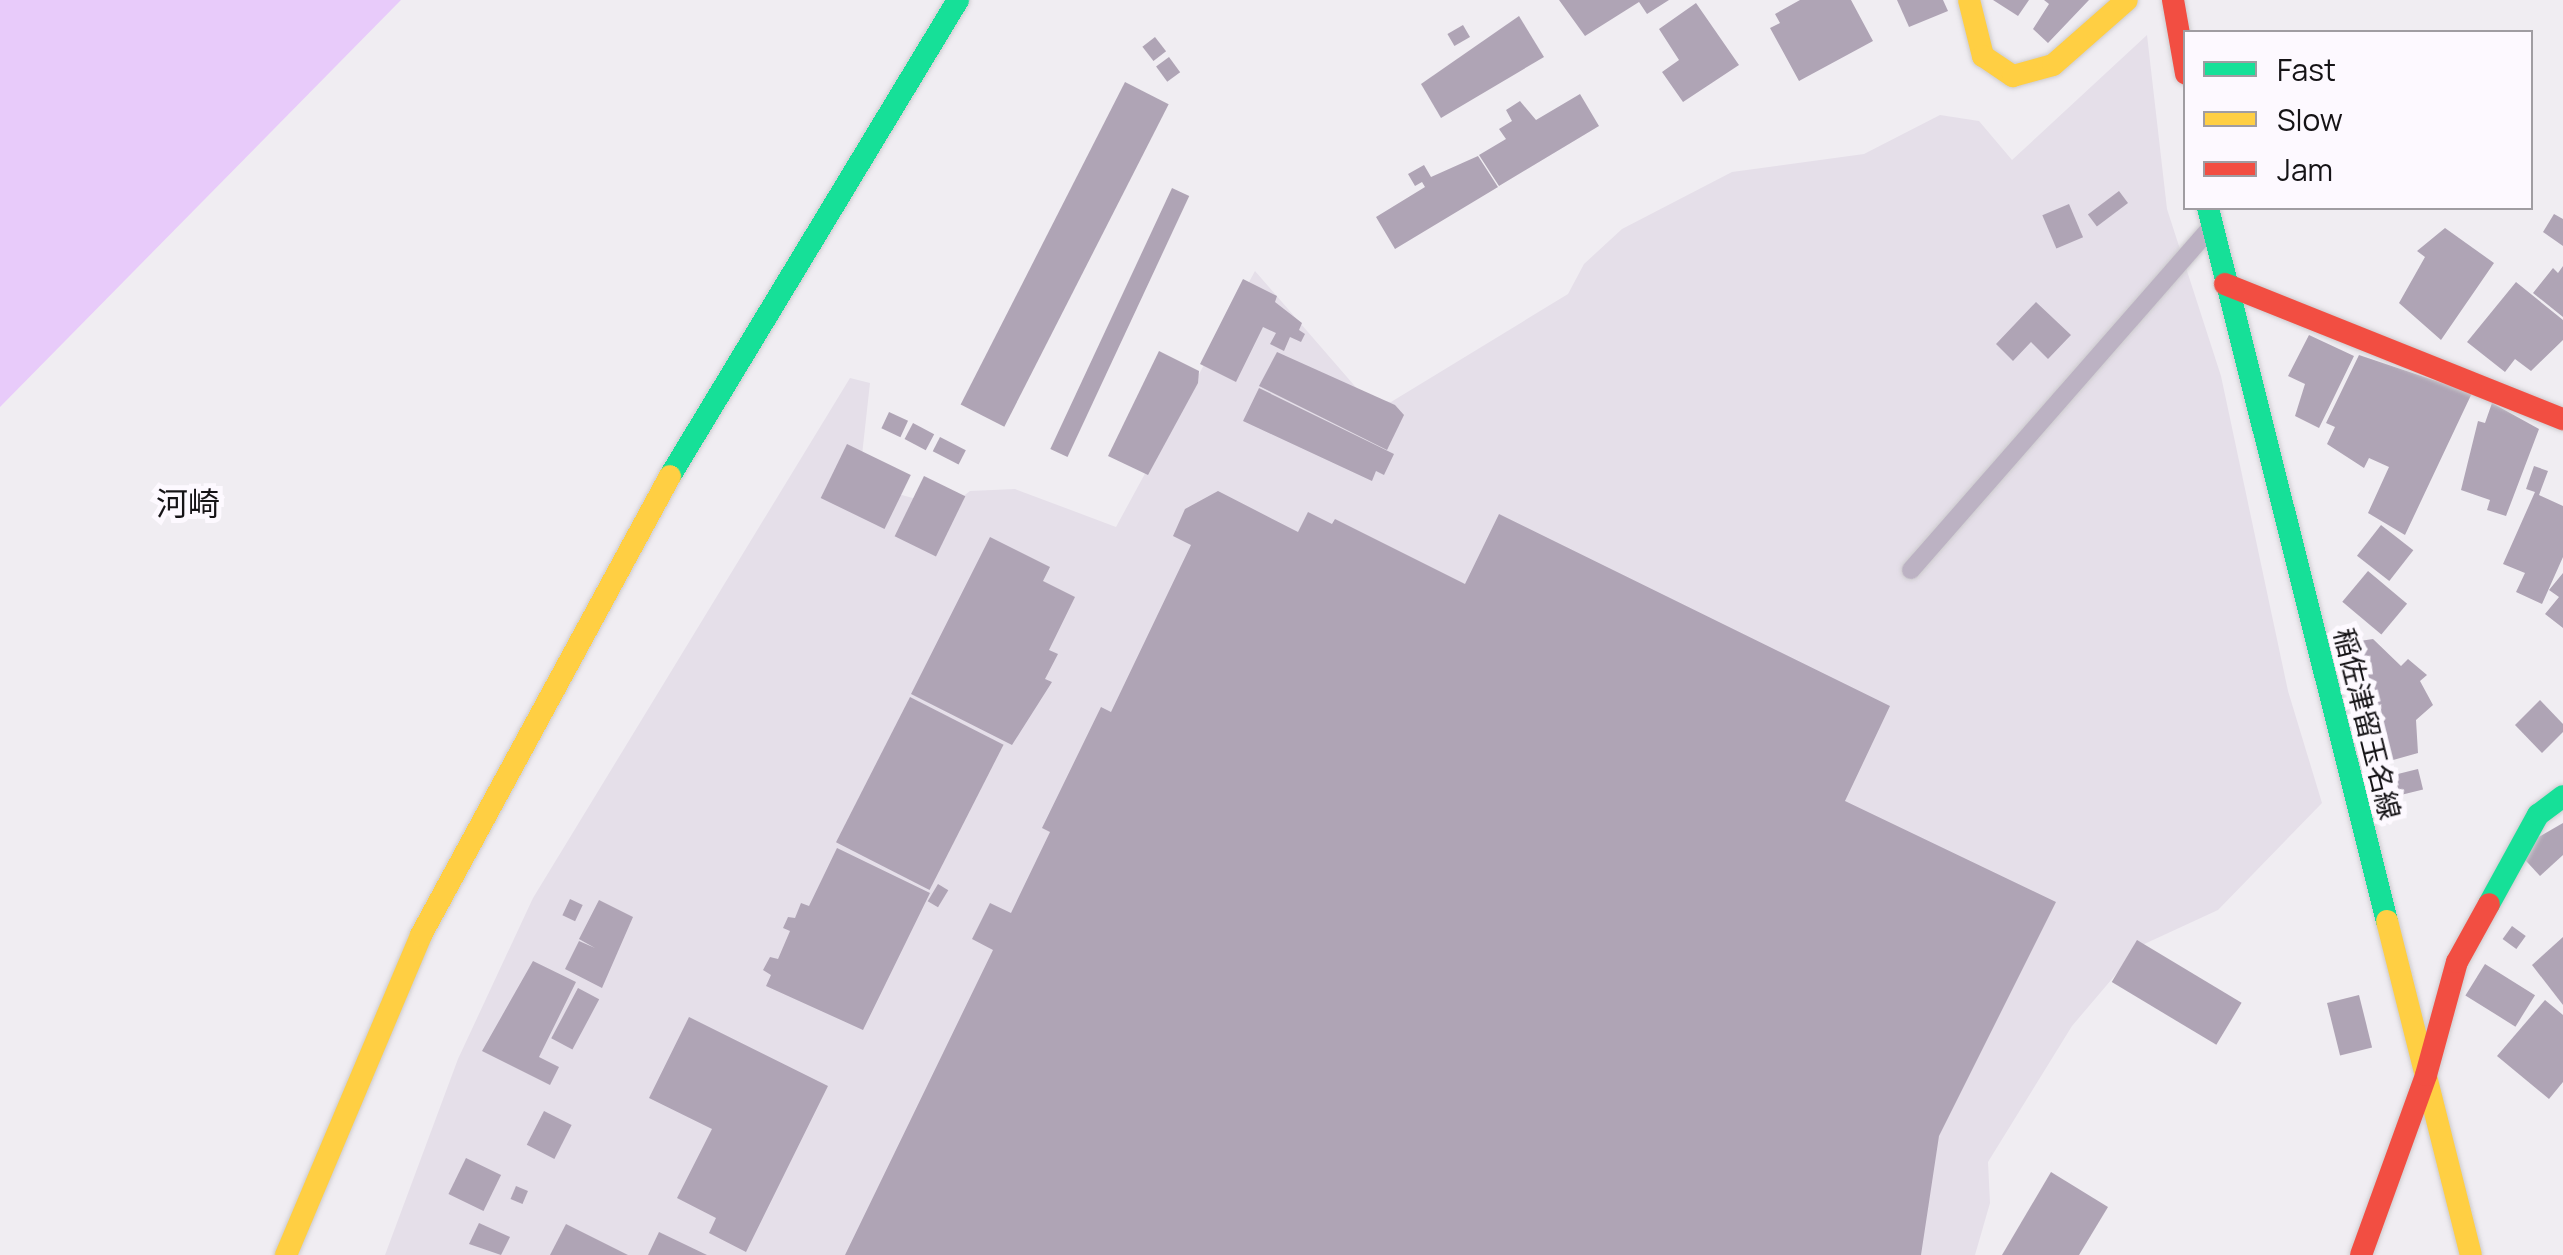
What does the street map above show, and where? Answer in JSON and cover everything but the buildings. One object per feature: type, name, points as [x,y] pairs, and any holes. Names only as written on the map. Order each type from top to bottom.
[{"type":"street","points":[[286,1255],[420,935],[549,694],[737,357],[958,0]]},
{"type":"street","points":[[1968,0],[1983,56],[2013,76],[2053,65],[2127,0]]},
{"type":"street","points":[[2173,0],[2183,57]]},
{"type":"street","name":"稲佐津留玉名線","points":[[2210,217],[2471,1255]]},
{"type":"street","points":[[2226,284],[2563,420]]},
{"type":"street","points":[[2361,1255],[2426,1076],[2458,962],[2528,831],[2563,796]]},
{"type":"lane","points":[[1911,570],[2210,217]]},
{"type":"shaded area","points":[[0,0],[401,0],[0,407]]},
{"type":"shaded area","points":[[2147,35],[2167,209],[2221,376],[2288,691],[2322,803],[2218,910],[2140,946],[2072,1026],[1988,1162],[1990,1203],[1975,1255],[385,1255],[458,1059],[533,898],[850,378],[870,383],[861,464],[870,486],[948,508],[970,491],[1015,489],[1116,527],[1255,271],[1366,399],[1391,402],[1568,294],[1584,264],[1622,229],[1732,172],[1864,154],[1940,115],[1979,121],[2012,160]]},
{"type":"traffic: fast","points":[[670,476],[958,0]]},
{"type":"traffic: fast","points":[[2209,210],[2387,921]]},
{"type":"traffic: fast","points":[[2489,904],[2538,815],[2563,796]]},
{"type":"traffic: slow","points":[[1969,0],[1983,56],[2013,76],[2053,65],[2127,0]]},
{"type":"traffic: slow","points":[[286,1255],[421,935],[670,476]]},
{"type":"traffic: slow","points":[[2387,921],[2471,1255]]},
{"type":"traffic: jam","points":[[2173,0],[2183,57]]},
{"type":"traffic: jam","points":[[2225,284],[2563,419]]},
{"type":"traffic: jam","points":[[2361,1255],[2426,1075],[2457,962],[2489,904]]},
{"type":"district","name":"河崎","points":[[188,503]]}]
